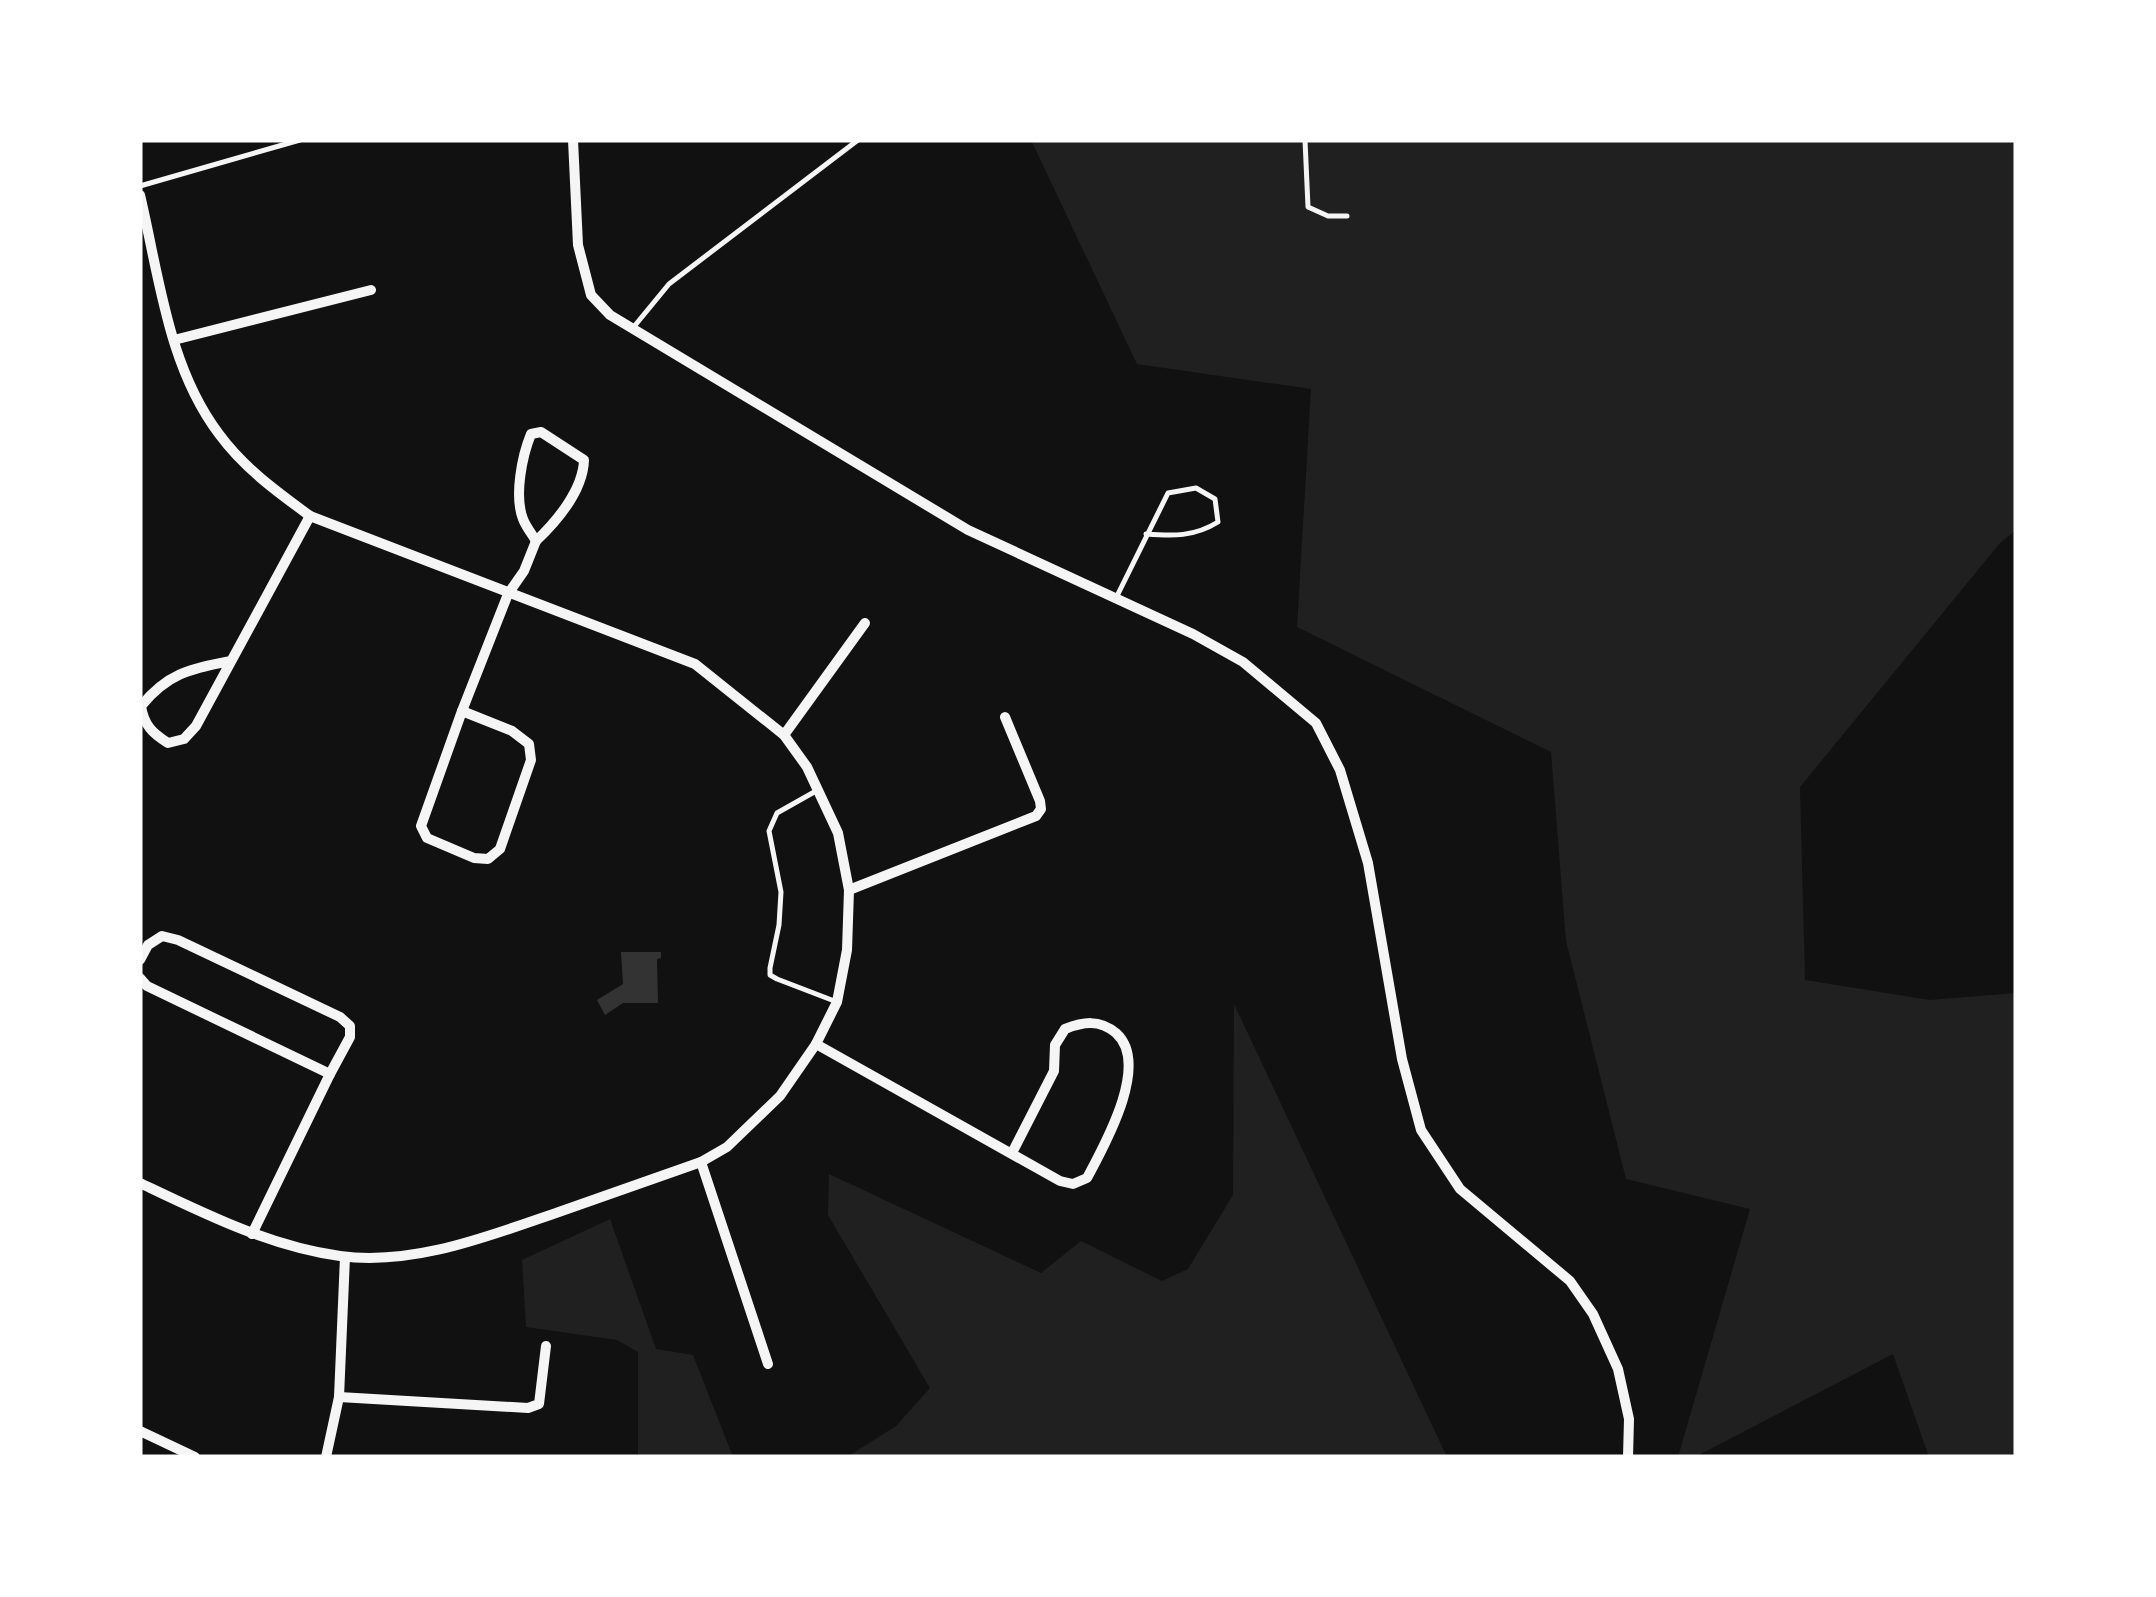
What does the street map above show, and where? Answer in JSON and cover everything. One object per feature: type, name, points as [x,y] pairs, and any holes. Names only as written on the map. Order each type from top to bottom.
[{"type":"street","points":[[574,140],[578,245],[591,295],[610,315],[968,530],[1243,662],[1316,724],[1340,770],[1368,863],[1402,1059],[1422,1130],[1460,1188],[1570,1281],[1593,1314],[1618,1369],[1629,1419],[1628,1457]]},
{"type":"street","points":[[140,195],[174,340],[194,394],[217,432],[262,481],[310,516],[695,664],[784,735],[818,789],[838,832],[849,890],[847,950],[837,1002],[816,1044],[780,1096],[727,1146],[701,1162],[499,1233],[431,1252],[345,1257],[252,1234],[140,1183]]},
{"type":"street","points":[[140,250],[152,246]]},
{"type":"street","points":[[174,340],[371,290]]},
{"type":"street","points":[[462,711],[512,731],[529,744],[531,760],[500,849],[488,859],[474,858],[427,838],[421,826],[462,711],[508,594],[536,541],[558,520],[584,471],[584,460],[541,432],[531,434],[526,447],[520,498],[522,518],[536,541]]},
{"type":"street","points":[[230,661],[187,669],[157,687],[141,706],[152,734],[168,742],[184,739],[196,726],[310,516]]},
{"type":"street","points":[[784,735],[864,624]]},
{"type":"street","points":[[849,890],[1036,816],[1041,809],[1005,717]]},
{"type":"street","points":[[140,960],[148,945],[162,936],[178,940],[340,1017],[350,1026],[350,1038],[252,1234]]},
{"type":"street","points":[[140,978],[147,986],[330,1074]]},
{"type":"street","points":[[816,1044],[1060,1181],[1073,1184],[1087,1178],[1120,1110],[1128,1060],[1124,1040],[1107,1026],[1085,1021],[1065,1029],[1055,1045],[1054,1071],[1012,1153]]},
{"type":"street","points":[[701,1162],[768,1364]]},
{"type":"street","points":[[326,1457],[339,1396],[345,1257]]},
{"type":"street","points":[[339,1396],[528,1408],[539,1404],[546,1346]]},
{"type":"street","points":[[140,1431],[195,1457]]},
{"type":"lane","points":[[140,186],[300,140]]},
{"type":"lane","points":[[631,331],[669,284],[858,140]]},
{"type":"lane","points":[[1306,140],[1308,206],[1328,216],[1346,216]]},
{"type":"lane","points":[[1116,598],[1146,534],[1168,493],[1196,488],[1214,499],[1218,522],[1202,532],[1178,536],[1146,534]]},
{"type":"lane","points":[[818,789],[778,813],[769,831],[781,892],[780,925],[770,974],[837,1002]]},
{"type":"shaded area","points":[[1031,140],[2016,140],[2016,530],[2000,543],[1800,787],[1805,980],[1930,1000],[2016,993],[2016,1457],[1929,1457],[1893,1354],[1695,1457],[1678,1457],[1750,1209],[1626,1179],[1566,941],[1551,752],[1297,627],[1311,389],[1137,364]]},
{"type":"shaded area","points":[[621,952],[661,952],[657,959],[658,1003],[623,1003],[605,1015],[597,1000],[623,984]]},
{"type":"shaded area","points":[[1234,1004],[1447,1457],[847,1457],[896,1426],[930,1388],[828,1215],[829,1174],[1041,1273],[1081,1241],[1162,1281],[1188,1269],[1233,1195]]},
{"type":"shaded area","points":[[610,1219],[656,1349],[693,1355],[733,1457],[638,1457],[638,1352],[617,1340],[526,1327],[522,1260]]}]
